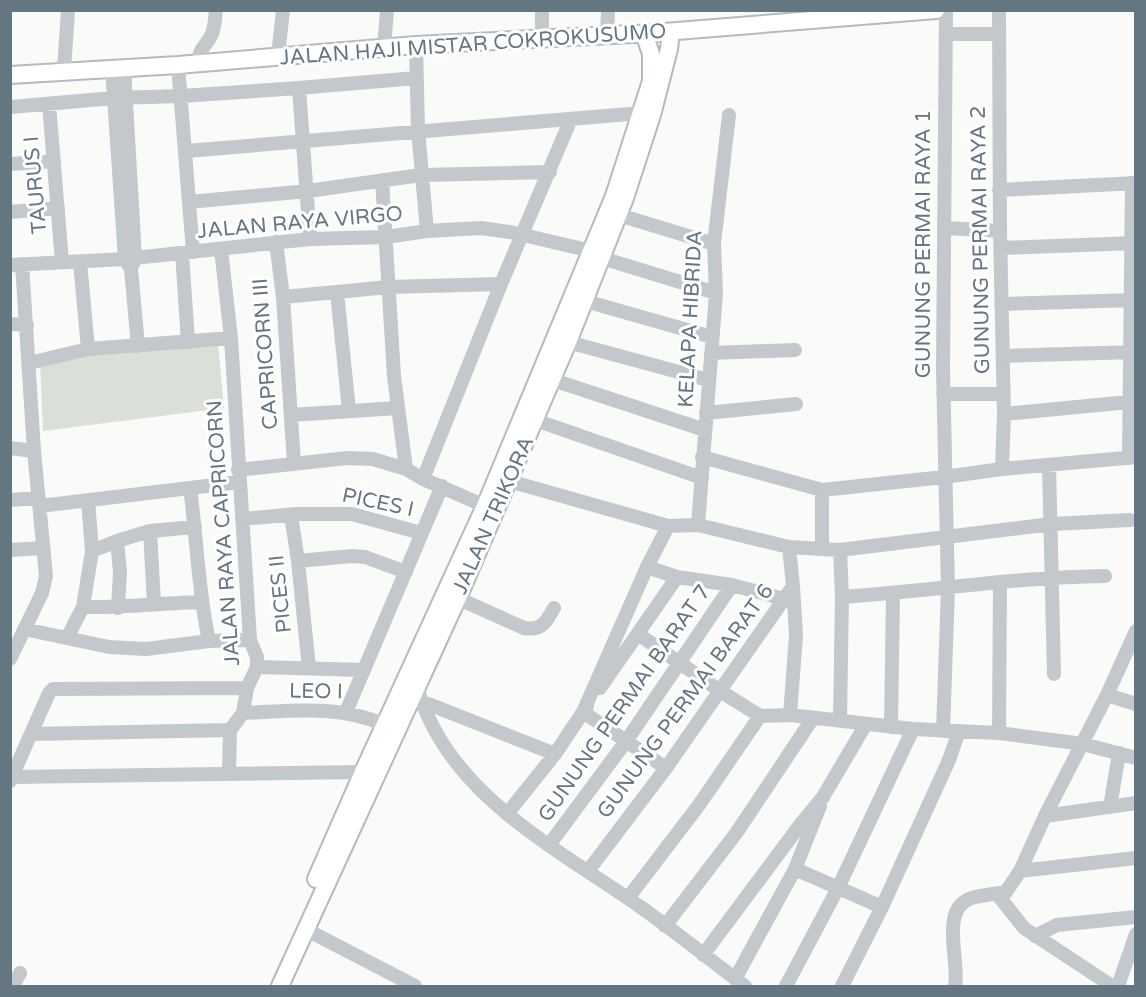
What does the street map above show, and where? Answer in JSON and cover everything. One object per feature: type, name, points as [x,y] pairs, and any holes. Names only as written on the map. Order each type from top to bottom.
[{"type":"main road","name":"JALAN HAJI MISTAR COKROKUSUMO","points":[[10,75],[416,45],[671,32],[766,17],[936,10]]},
{"type":"main road","name":"JALAN TRIKORA","points":[[268,987],[364,780],[419,693],[485,506],[597,254],[619,215],[652,115],[669,49],[671,32]]},
{"type":"main road","name":"JALAN TRIKORA","points":[[280,987],[386,725],[509,481],[585,301],[614,196],[651,81],[652,66],[649,45],[644,33]]},
{"type":"street","points":[[64,70],[68,10]]},
{"type":"street","points":[[199,62],[199,50],[210,38],[216,10]]},
{"type":"street","points":[[278,56],[283,10]]},
{"type":"street","points":[[384,48],[387,10]]},
{"type":"street","points":[[542,10],[542,38]]},
{"type":"street","points":[[607,36],[608,10]]},
{"type":"street","name":"GUNUNG PERMAI RAYA 1","points":[[943,731],[948,588],[943,394],[946,10]]},
{"type":"street","name":"GUNUNG PERMAI RAYA 2","points":[[999,10],[999,190],[1004,414],[1002,469]]},
{"type":"street","points":[[946,34],[999,34]]},
{"type":"street","points":[[416,45],[418,130],[427,231]]},
{"type":"street","points":[[178,64],[189,201],[188,342]]},
{"type":"street","points":[[118,68],[130,262],[138,346]]},
{"type":"street","points":[[10,107],[416,78]]},
{"type":"street","points":[[300,88],[310,239]]},
{"type":"street","name":"TAURUS I","points":[[49,104],[62,262]]},
{"type":"street","points":[[186,151],[418,130],[641,114]]},
{"type":"street","name":"KELAPA HIBRIDA","points":[[698,525],[716,293],[714,244],[729,115]]},
{"type":"street","points":[[423,479],[571,118]]},
{"type":"street","points":[[10,164],[54,161]]},
{"type":"street","points":[[189,201],[308,191],[421,175],[550,172]]},
{"type":"street","points":[[381,180],[398,408],[406,469]]},
{"type":"street","points":[[702,457],[822,490],[1002,469],[1132,457],[1129,402],[1133,352],[1134,183],[999,190]]},
{"type":"street","points":[[10,212],[58,208]]},
{"type":"street","points":[[619,215],[714,244]]},
{"type":"street","name":"JALAN RAYA VIRGO","points":[[16,265],[130,262],[276,242],[386,237],[427,231],[481,228],[522,235],[597,254],[716,293]]},
{"type":"street","points":[[945,228],[1000,231]]},
{"type":"street","name":"CAPRICORN III","points":[[276,242],[283,297],[294,463]]},
{"type":"street","points":[[1001,248],[1133,243]]},
{"type":"street","name":"JALAN RAYA CAPRICORN","points":[[221,249],[231,338],[250,640],[257,657],[257,667],[247,688],[243,713],[230,730]]},
{"type":"street","points":[[80,262],[88,349]]},
{"type":"street","points":[[10,659],[45,585],[27,325],[16,265]]},
{"type":"street","points":[[283,297],[388,287],[501,284]]},
{"type":"street","points":[[337,292],[349,411]]},
{"type":"street","points":[[1001,304],[1133,300]]},
{"type":"street","points":[[585,301],[712,337]]},
{"type":"street","points":[[10,324],[27,325]]},
{"type":"street","points":[[29,363],[88,349],[231,338]]},
{"type":"street","points":[[568,342],[708,380]]},
{"type":"street","points":[[711,353],[795,351]]},
{"type":"street","points":[[1003,356],[1133,352]]},
{"type":"street","points":[[553,380],[705,430]]},
{"type":"street","points":[[943,394],[1003,394]]},
{"type":"street","points":[[1004,414],[1129,402]]},
{"type":"street","points":[[706,413],[796,404]]},
{"type":"street","points":[[291,415],[398,408]]},
{"type":"street","points":[[535,420],[702,477]]},
{"type":"street","points":[[10,448],[34,451]]},
{"type":"street","points":[[10,500],[39,502],[88,500],[190,488],[294,463],[348,458],[373,459],[406,469],[423,479],[485,506]]},
{"type":"street","points":[[1049,466],[1054,674]]},
{"type":"street","points":[[509,481],[668,526],[698,525],[789,547],[840,550],[1052,524],[1130,520]]},
{"type":"street","points":[[346,712],[442,486]]},
{"type":"street","points":[[190,488],[201,602],[209,641]]},
{"type":"street","points":[[822,490],[822,549]]},
{"type":"street","points":[[67,638],[83,607],[92,551],[88,500]]},
{"type":"street","name":"PICES I","points":[[242,519],[352,514],[421,533]]},
{"type":"street","name":"PICES II","points":[[291,515],[309,669]]},
{"type":"street","points":[[583,712],[647,567],[668,526]]},
{"type":"street","points":[[92,551],[150,531],[195,527]]},
{"type":"street","points":[[150,531],[154,603]]},
{"type":"street","points":[[117,541],[120,572],[118,608]]},
{"type":"street","name":"GUNUNG PERMAI BARAT 6","points":[[588,871],[666,768],[793,586],[789,547]]},
{"type":"street","points":[[10,550],[43,548]]},
{"type":"street","points":[[840,550],[842,597],[840,720]]},
{"type":"street","points":[[298,561],[365,557],[406,572]]},
{"type":"street","points":[[647,567],[677,577],[732,585],[784,599]]},
{"type":"street","points":[[842,597],[893,594],[1052,577],[1105,576]]},
{"type":"street","points":[[507,814],[555,754],[677,577]]},
{"type":"street","points":[[999,733],[1000,582]]},
{"type":"street","name":"GUNUNG PERMAI BARAT 7","points":[[549,845],[627,740],[732,585]]},
{"type":"street","points":[[790,715],[796,635],[793,586]]},
{"type":"street","points":[[455,591],[524,628],[532,630],[546,623],[554,608]]},
{"type":"street","points":[[891,727],[893,594]]},
{"type":"street","points":[[83,607],[118,608],[154,603],[201,602]]},
{"type":"street","points":[[24,629],[109,647],[146,649],[209,641],[250,640]]},
{"type":"street","points":[[638,634],[760,716],[790,715],[913,729],[999,733],[1083,744],[1136,758]]},
{"type":"street","points":[[955,987],[956,969],[952,942],[956,912],[968,899],[1006,892],[1020,871],[1134,635]]},
{"type":"street","points":[[257,667],[364,670]]},
{"type":"street","points":[[247,688],[53,689],[49,693],[11,779],[229,773],[364,780]]},
{"type":"street","points":[[419,693],[555,754]]},
{"type":"street","points":[[419,693],[434,728],[448,752],[465,773],[507,814],[628,898],[740,983],[795,869],[823,797]]},
{"type":"street","points":[[1107,695],[1136,704]]},
{"type":"street","name":"LEO I","points":[[243,713],[321,710],[346,712],[365,716],[386,725]]},
{"type":"street","points":[[583,712],[666,768]]},
{"type":"street","points":[[628,898],[699,805],[760,716]]},
{"type":"street","points":[[665,926],[737,832],[813,718]]},
{"type":"street","points":[[704,955],[823,797],[866,724]]},
{"type":"street","points":[[786,987],[838,888],[913,729]]},
{"type":"street","points":[[31,734],[230,730],[229,773]]},
{"type":"street","points":[[842,987],[882,908],[949,760],[959,731]]},
{"type":"street","points":[[1110,807],[1119,753]]},
{"type":"street","points":[[1045,816],[1136,804]]},
{"type":"street","points":[[1020,871],[1136,858]]},
{"type":"street","points":[[795,869],[882,908]]},
{"type":"street","points":[[996,894],[1024,928],[1112,987]]},
{"type":"street","points":[[1035,936],[1057,925],[1136,917]]},
{"type":"street","points":[[305,929],[415,987]]},
{"type":"street","points":[[1118,987],[1135,939]]},
{"type":"street","points":[[14,987],[20,973]]},
{"type":"shaded area","points":[[218,344],[224,408],[43,431],[40,359]]}]
